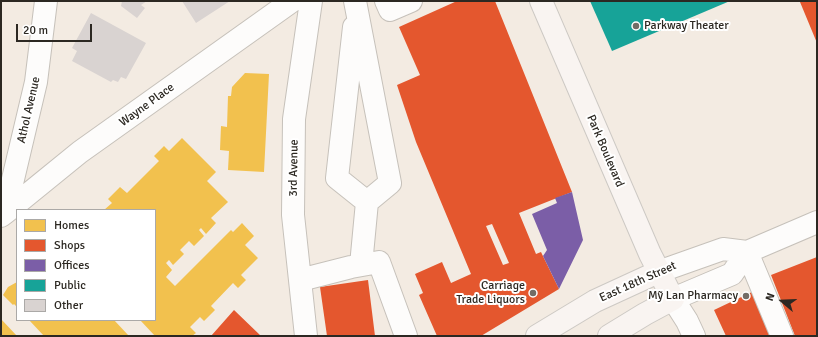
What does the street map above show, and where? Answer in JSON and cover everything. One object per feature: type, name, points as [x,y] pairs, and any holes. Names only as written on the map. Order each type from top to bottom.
[{"type":"main road","name":"Park Boulevard","points":[[541,1],[637,225],[658,272],[673,299]]},
{"type":"main road","name":"East 18th Street","points":[[537,336],[596,301],[658,272]]},
{"type":"main road","points":[[614,335],[645,314],[673,299]]},
{"type":"street","name":"Athol Avenue","points":[[3,214],[36,82],[46,1]]},
{"type":"street","name":"Wayne Place","points":[[3,214],[80,152],[292,1]]},
{"type":"street","name":"3rd Avenue","points":[[306,336],[293,215],[294,119],[311,1]]},
{"type":"street","points":[[386,1],[390,10],[411,1]]},
{"type":"street","points":[[355,4],[390,183],[367,202],[361,265]]},
{"type":"street","points":[[355,4],[337,178],[367,202]]},
{"type":"street","points":[[694,336],[688,321],[673,299],[732,274],[747,252],[817,222]]},
{"type":"street","name":"East 18th Street","points":[[658,272],[723,249],[747,252]]},
{"type":"street","points":[[747,252],[782,336]]},
{"type":"street","points":[[300,280],[379,262],[406,336]]},
{"type":"building: Homes","points":[[245,73],[269,74],[264,172],[228,170],[229,151],[220,150],[221,126],[227,127],[228,96],[231,96],[232,87]]},
{"type":"building: Homes","points":[[182,138],[216,172],[207,181],[228,202],[211,218],[216,223],[206,234],[201,228],[199,230],[204,236],[194,246],[189,241],[180,250],[184,254],[173,265],[169,260],[166,263],[172,270],[166,277],[175,286],[231,230],[233,232],[242,223],[254,236],[245,245],[258,258],[241,275],[246,280],[238,288],[233,283],[211,306],[215,310],[204,321],[200,317],[190,327],[196,333],[192,336],[155,336],[141,321],[156,321],[156,209],[105,209],[112,203],[108,199],[120,187],[127,193],[159,161],[154,156],[164,146],[169,151]]},
{"type":"building: Homes","points":[[16,283],[16,306],[3,295],[8,287]]},
{"type":"building: Homes","points":[[1,319],[17,336],[1,336]]},
{"type":"building: Homes","points":[[30,321],[115,321],[129,336],[44,336]]},
{"type":"building: Shops","points":[[457,1],[495,1],[572,192],[519,213],[536,254],[541,252],[559,289],[481,336],[437,336],[419,295],[423,293],[415,274],[442,262],[451,283],[471,274],[416,142],[397,85],[420,75],[399,27]],"holes":[[[492,224],[509,263],[503,265],[486,226]]]},
{"type":"building: Shops","points":[[817,1],[817,43],[800,2]]},
{"type":"building: Shops","points":[[817,257],[817,336],[795,336],[771,275]]},
{"type":"building: Shops","points":[[368,280],[375,336],[327,336],[320,287]]},
{"type":"building: Shops","points":[[754,291],[774,336],[726,336],[714,310]]},
{"type":"building: Shops","points":[[234,310],[261,336],[211,336]]},
{"type":"building: Offices","points":[[572,192],[583,240],[559,289],[543,256],[547,250],[532,214],[557,203],[555,198]]},
{"type":"building: Public","name":"Parkway Theater","points":[[590,1],[730,1],[612,51]]},
{"type":"building: Other","points":[[122,1],[147,1],[141,5],[145,8],[137,18],[121,6]]},
{"type":"building: Other","points":[[182,1],[230,1],[196,23]]},
{"type":"building: Other","points":[[91,13],[146,43],[126,79],[121,77],[118,82],[113,80],[111,82],[72,61],[77,51],[72,48]]},
{"type":"place","name":"Parkway Theater","points":[[636,26]]},
{"type":"place","name":"Carriage Trade Liquors","points":[[533,293]]},
{"type":"place","name":"Mỹ Lan Pharmacy","points":[[746,296]]}]
